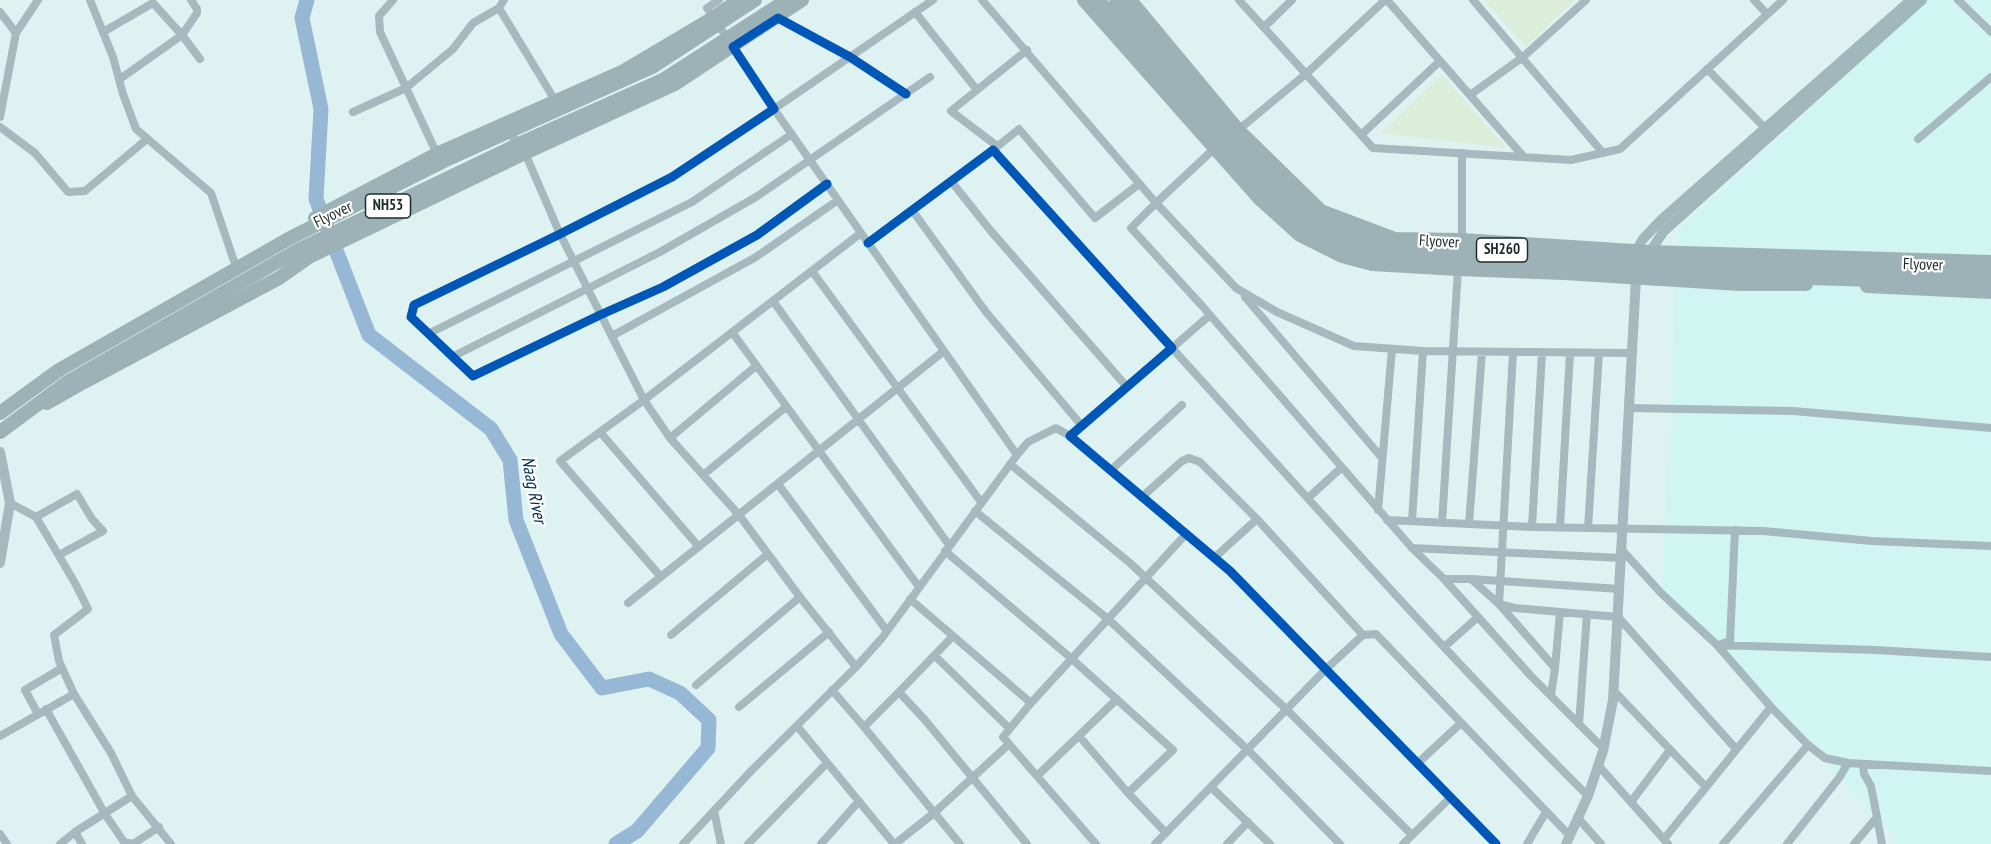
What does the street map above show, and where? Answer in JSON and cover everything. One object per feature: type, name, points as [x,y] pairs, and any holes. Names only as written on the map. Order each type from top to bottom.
[{"type":"highway","name":"NH53","points":[[0,407],[12,396],[57,367],[190,293],[295,228],[437,154],[622,72],[739,0]]},
{"type":"highway","name":"Flyover","points":[[0,413],[59,370],[290,238],[450,158],[654,66],[755,0]]},
{"type":"highway","name":"Flyover","points":[[0,432],[69,381],[298,250],[508,149],[663,80],[787,0]]},
{"type":"highway","name":"NH53","points":[[0,439],[40,407],[279,278],[309,257],[675,84],[802,0]]},
{"type":"highway","points":[[1084,0],[1260,199],[1300,236],[1342,256],[1372,264],[1458,269],[1740,284],[1815,284],[1991,292]]},
{"type":"highway","name":"Flyover","points":[[1098,0],[1212,132],[1306,229],[1370,255],[1753,276],[1991,284]]},
{"type":"highway","name":"Flyover","points":[[1116,0],[1208,109],[1313,219],[1369,242],[1714,263],[1991,272]]},
{"type":"highway","name":"SH260","points":[[1130,0],[1238,130],[1321,211],[1395,239],[1462,240],[1642,251],[1991,262]]},
{"type":"highway","points":[[295,228],[309,257]]},
{"type":"main road","points":[[1629,277],[1642,251],[1643,239],[1662,219],[1911,0]]},
{"type":"main road","points":[[1642,251],[1922,0]]},
{"type":"street","points":[[0,117],[16,33],[38,0]]},
{"type":"street","points":[[90,0],[136,129],[211,193],[235,264]]},
{"type":"street","points":[[120,79],[182,35],[197,13],[191,0]]},
{"type":"street","points":[[393,0],[379,16],[380,32],[437,154]]},
{"type":"street","points":[[353,112],[406,88],[453,49],[473,23],[499,8],[504,0]]},
{"type":"street","points":[[719,0],[707,8],[713,18],[774,109],[1017,455]]},
{"type":"street","points":[[827,184],[757,235],[663,287],[473,376],[411,317],[414,305],[672,177],[933,0]]},
{"type":"street","points":[[982,0],[1139,184],[1240,290],[1382,458]]},
{"type":"street","points":[[1239,0],[1373,148],[1571,160],[1620,149],[1783,0]]},
{"type":"street","points":[[1264,27],[1292,0]]},
{"type":"street","points":[[1523,156],[1386,0],[1307,74],[1214,148],[1131,228],[1210,315],[1412,549],[1444,579],[1604,749]]},
{"type":"street","points":[[1473,0],[1603,153]]},
{"type":"street","points":[[1470,95],[1523,57],[1586,0]]},
{"type":"street","points":[[1754,0],[1767,14]]},
{"type":"street","points":[[1958,0],[1991,32]]},
{"type":"street","points":[[103,32],[153,3],[200,59]]},
{"type":"street","points":[[499,8],[556,102]]},
{"type":"street","points":[[0,12],[16,33]]},
{"type":"street","points":[[915,12],[977,90]]},
{"type":"street","points":[[733,47],[778,18],[850,57],[906,94]]},
{"type":"street","points":[[1027,50],[951,111],[995,148],[1172,348],[1444,647],[1588,796]]},
{"type":"street","points":[[1361,135],[1440,60]]},
{"type":"street","points":[[1707,69],[1765,128]]},
{"type":"street","points":[[454,356],[660,252],[756,197],[930,77]]},
{"type":"street","points":[[1918,139],[1991,77]]},
{"type":"street","points":[[504,125],[525,153],[560,234],[644,400],[670,438],[739,515],[856,667]]},
{"type":"street","points":[[0,127],[35,153],[68,192],[85,190],[147,139]]},
{"type":"street","points":[[868,243],[1019,129],[1095,218],[1139,184]]},
{"type":"street","points":[[430,333],[692,202],[792,134]]},
{"type":"street","points":[[1462,153],[1462,240]]},
{"type":"street","points":[[951,181],[990,230],[1127,387]]},
{"type":"street","points":[[612,336],[756,257],[838,200]]},
{"type":"street","points":[[912,210],[986,312],[1082,426]]},
{"type":"street","points":[[661,577],[560,461],[644,400],[861,233]]},
{"type":"street","points":[[1442,523],[1458,269]]},
{"type":"street","points":[[812,271],[981,502]]},
{"type":"street","points":[[1155,844],[1326,669],[1363,635],[1376,634],[1546,812],[1568,840],[1588,796],[1604,749],[1614,691],[1632,353],[1629,277]]},
{"type":"street","points":[[1240,290],[1277,312],[1354,346],[1423,351],[1632,353]]},
{"type":"street","points":[[773,301],[859,418],[947,548],[1173,750],[1128,793]]},
{"type":"street","points":[[1070,436],[1210,315]]},
{"type":"street","points":[[732,332],[919,587]]},
{"type":"street","points":[[1378,510],[1392,349]]},
{"type":"street","points":[[628,603],[944,351]]},
{"type":"street","points":[[1412,521],[1423,351]]},
{"type":"street","points":[[1468,524],[1482,352]]},
{"type":"street","points":[[1499,604],[1513,352]]},
{"type":"street","points":[[1532,527],[1542,353]]},
{"type":"street","points":[[1560,527],[1570,353]]},
{"type":"street","points":[[1588,528],[1599,353]]},
{"type":"street","points":[[670,438],[756,366]]},
{"type":"street","points":[[1111,470],[1182,405]]},
{"type":"street","points":[[703,475],[786,406]]},
{"type":"street","points":[[1628,408],[1794,411],[1991,428]]},
{"type":"street","points":[[683,844],[856,667],[887,631],[1028,442],[1056,428],[1070,436],[1143,496],[1214,558],[1326,669],[1496,844]]},
{"type":"street","points":[[600,432],[699,547]]},
{"type":"street","points":[[0,452],[7,507],[0,563]]},
{"type":"street","points":[[1143,496],[1182,461],[1189,458],[1200,462],[1257,519],[1363,635]]},
{"type":"street","points":[[1010,464],[1145,577],[1287,710],[1412,835]]},
{"type":"street","points":[[1308,498],[1341,468]]},
{"type":"street","points":[[778,484],[887,631]]},
{"type":"street","points":[[36,517],[77,494],[92,519],[103,531],[58,555]]},
{"type":"street","points":[[7,507],[36,517],[88,609],[54,635],[58,661],[74,694],[111,753],[132,796],[171,844]]},
{"type":"street","points":[[975,511],[1108,619],[1248,750],[1340,844]]},
{"type":"street","points":[[1214,558],[1257,519]]},
{"type":"street","points":[[1387,520],[1532,527],[1763,531],[1872,541],[1991,546]]},
{"type":"street","points":[[1717,645],[1730,641],[1735,530]]},
{"type":"street","points":[[1096,844],[1003,737],[1030,703],[1186,534]]},
{"type":"street","points":[[1412,549],[1502,554],[1622,554],[1717,645],[1770,707],[1808,745],[1825,758],[1848,764],[1991,771]]},
{"type":"street","points":[[671,635],[768,554]]},
{"type":"street","points":[[1444,579],[1620,588]]},
{"type":"street","points":[[1471,579],[1499,604],[1555,668]]},
{"type":"street","points":[[696,685],[800,597]]},
{"type":"street","points":[[910,599],[1030,703]]},
{"type":"street","points":[[1499,604],[1515,608],[1618,617],[1736,749]]},
{"type":"street","points":[[1551,695],[1560,612]]},
{"type":"street","points":[[1579,724],[1587,614]]},
{"type":"street","points":[[1444,647],[1478,616]]},
{"type":"street","points":[[739,707],[829,632]]},
{"type":"street","points":[[864,727],[953,636]]},
{"type":"street","points":[[1717,645],[1876,650],[1991,657]]},
{"type":"street","points":[[934,656],[1009,728]]},
{"type":"street","points":[[38,714],[24,690],[62,668]]},
{"type":"street","points":[[832,690],[960,844]]},
{"type":"street","points":[[1614,691],[1706,787]]},
{"type":"street","points":[[899,692],[925,720],[1027,844]]},
{"type":"street","points":[[0,736],[74,694]]},
{"type":"street","points":[[1037,776],[1117,699]]},
{"type":"street","points":[[1598,765],[1666,842],[1706,787],[1770,707]]},
{"type":"street","points":[[46,710],[117,835],[124,842],[133,844],[159,827]]},
{"type":"street","points":[[1418,763],[1461,723]]},
{"type":"street","points":[[797,726],[895,844],[934,813],[1009,744]]},
{"type":"street","points":[[1079,736],[1166,833]]},
{"type":"street","points":[[1723,844],[1808,745]]},
{"type":"street","points":[[1631,802],[1670,750]]},
{"type":"street","points":[[748,844],[827,763]]},
{"type":"street","points":[[1787,844],[1848,764]]},
{"type":"street","points":[[1863,764],[1864,774],[1871,786],[1882,844]]},
{"type":"street","points":[[1211,787],[1270,844]]},
{"type":"street","points":[[60,844],[132,796]]},
{"type":"street","points":[[1403,844],[1451,797]]},
{"type":"street","points":[[823,843],[859,801]]},
{"type":"street","points":[[714,811],[721,844]]},
{"type":"street","points":[[1527,844],[1546,812]]},
{"type":"street","points":[[1854,844],[1877,817]]},
{"type":"street","points":[[1578,818],[1601,844]]},
{"type":"street","points":[[1227,844],[1248,822]]},
{"type":"street","points":[[75,832],[82,844]]},
{"type":"street","points":[[0,834],[7,844]]},
{"type":"shaded area","points":[[1928,0],[1991,0],[1991,844],[1892,844],[1892,833],[1661,593],[1678,230]]},
{"type":"green space","points":[[1484,0],[1575,0],[1526,46]]},
{"type":"green space","points":[[1442,75],[1507,148],[1381,133]]},
{"type":"waterway","name":"Naag River","points":[[307,0],[302,18],[321,109],[316,199],[369,335],[491,429],[510,460],[516,520],[561,634],[602,688],[649,679],[680,693],[709,720],[708,748],[637,831],[616,844]]},
{"type":"cycle path","points":[[827,184],[757,235],[663,287],[473,376],[411,317],[414,305],[672,177],[774,109],[733,47],[778,18],[850,57],[906,94]]},
{"type":"cycle path","points":[[868,243],[993,150],[1172,348],[1070,436],[1230,571],[1496,844]]}]
